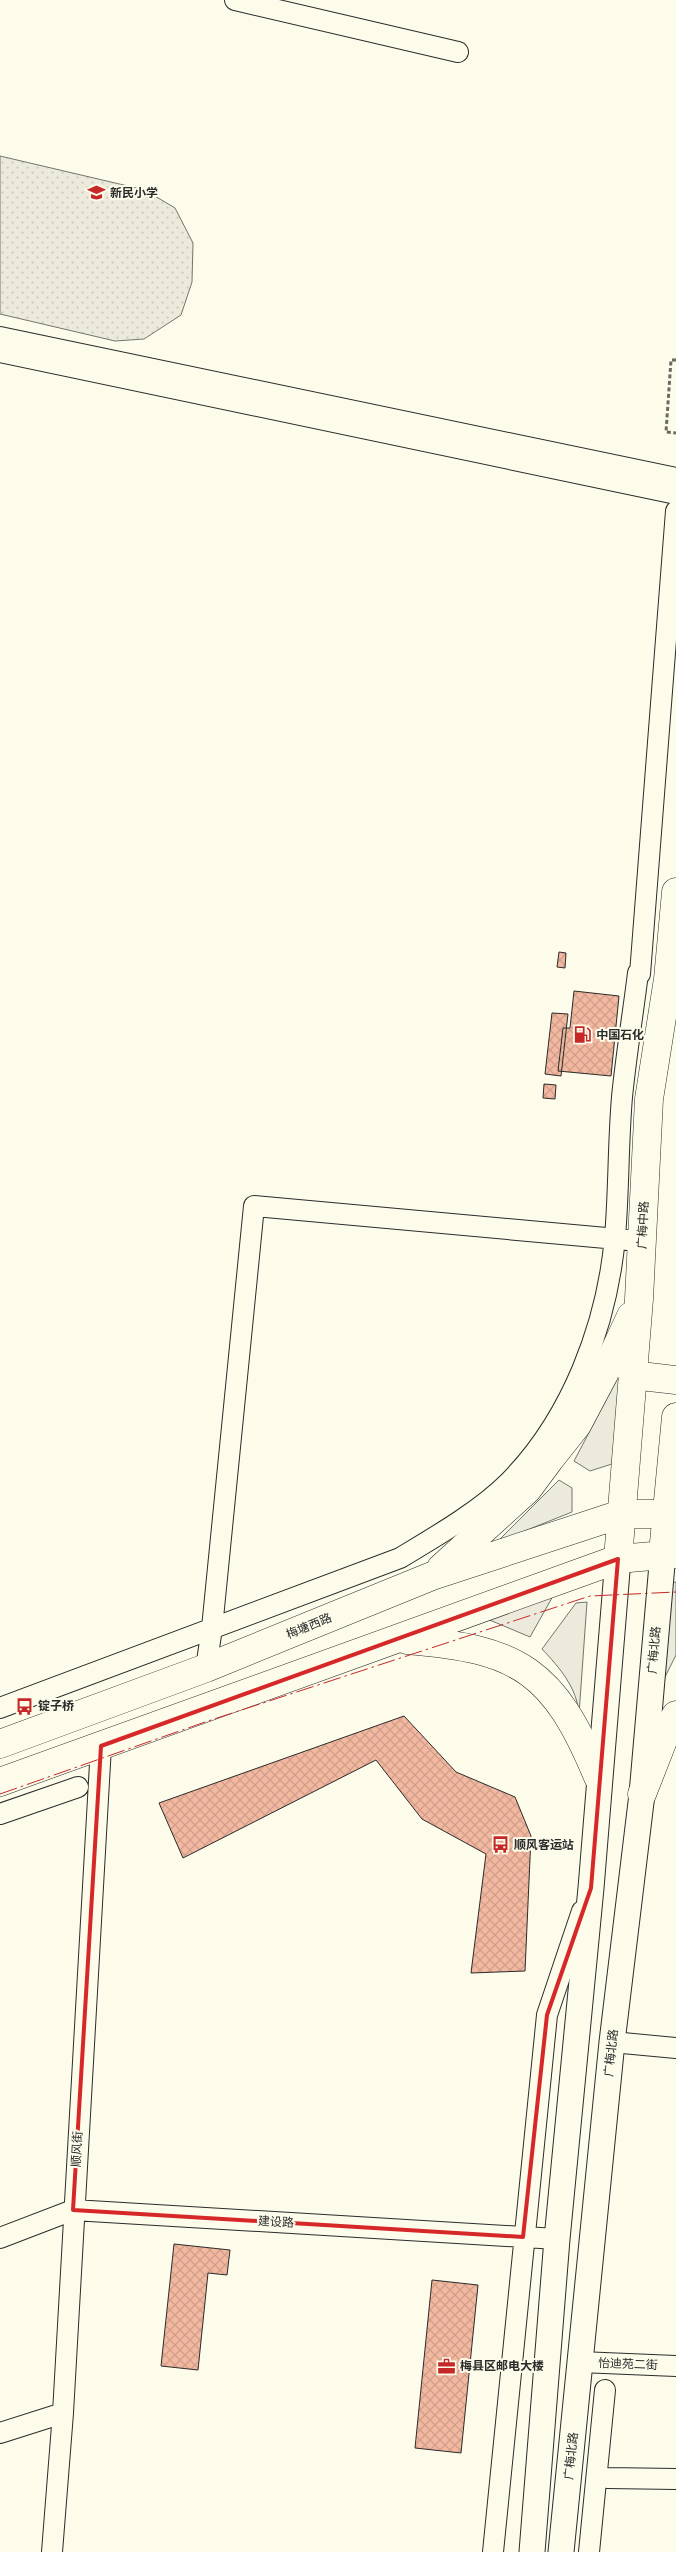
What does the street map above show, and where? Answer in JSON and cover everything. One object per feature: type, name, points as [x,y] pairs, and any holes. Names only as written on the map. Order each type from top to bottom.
[{"type":"highway","name":"广梅中路","points":[[618,1558],[620,1514],[639,1299],[649,1099],[668,979],[676,892]]},
{"type":"highway","points":[[432,1576],[490,1526],[527,1490],[577,1424],[604,1374],[639,1299]]},
{"type":"highway","points":[[632,1375],[676,1380]]},
{"type":"highway","points":[[0,1782],[398,1640],[618,1558],[669,1554],[676,1417]]},
{"type":"highway","name":"梅塘西路","points":[[0,1744],[206,1668],[432,1576],[620,1514],[671,1514]]},
{"type":"highway","points":[[398,1640],[453,1644],[483,1651],[509,1661],[532,1674],[550,1690],[569,1716],[583,1739],[598,1777]]},
{"type":"highway","points":[[642,1794],[667,1730],[676,1714]]},
{"type":"main road","name":"广梅北路","points":[[561,2552],[612,2042],[669,1554]]},
{"type":"main road","points":[[532,2552],[557,2239],[590,1888],[618,1558]]},
{"type":"street","points":[[235,0],[256,2],[458,52]]},
{"type":"street","points":[[0,337],[676,478]]},
{"type":"street","points":[[0,352],[676,494]]},
{"type":"street","points":[[0,1708],[400,1558],[450,1528],[508,1482],[559,1416],[585,1366],[602,1311],[615,1238],[622,1096],[638,973],[640,974],[676,512]]},
{"type":"street","points":[[206,1668],[212,1628],[254,1206],[642,1241]]},
{"type":"street","name":"顺风街","points":[[52,2552],[63,2413],[73,2210],[101,1746]]},
{"type":"street","points":[[0,1814],[78,1787]]},
{"type":"street","points":[[493,2552],[546,2015],[590,1888]]},
{"type":"street","points":[[612,2042],[676,2048]]},
{"type":"street","name":"建设路","points":[[0,2238],[73,2210],[557,2239]]},
{"type":"street","name":"怡迪苑二街","points":[[580,2362],[676,2366]]},
{"type":"street","points":[[589,2552],[605,2390]]},
{"type":"street","points":[[0,2433],[63,2413]]},
{"type":"street","points":[[607,2478],[676,2479]]},
{"type":"path","points":[[676,360],[671,360],[666,432],[676,433]]},
{"type":"highlighted area","points":[[618,1559],[591,1888],[547,2015],[523,2237],[73,2210],[101,1746]]},
{"type":"shaded area","points":[[0,156],[145,190],[175,208],[193,243],[192,282],[181,315],[144,339],[115,341],[0,314]]},
{"type":"shaded area","points":[[620,1374],[612,1464],[590,1471],[574,1461]]},
{"type":"shaded area","points":[[559,1480],[572,1488],[572,1512],[497,1542]]},
{"type":"shaded area","points":[[676,1582],[676,1655],[655,1697],[667,1583]]},
{"type":"shaded area","points":[[553,1596],[530,1637],[492,1621],[468,1615]]},
{"type":"shaded area","points":[[587,1602],[579,1714],[578,1705],[571,1687],[561,1671],[542,1649],[576,1603]]},
{"type":"building","points":[[559,952],[566,953],[565,968],[557,967]]},
{"type":"building","points":[[574,991],[619,996],[611,1076],[558,1071],[563,1028],[570,1028]]},
{"type":"building","points":[[552,1013],[568,1014],[561,1076],[545,1074]]},
{"type":"building","points":[[544,1084],[556,1085],[555,1099],[543,1098]]},
{"type":"building","name":"顺风客运站","points":[[404,1716],[456,1772],[515,1797],[531,1836],[525,1971],[471,1973],[486,1854],[422,1819],[376,1760],[183,1858],[159,1803]]},
{"type":"building","points":[[174,2244],[230,2250],[227,2275],[208,2273],[198,2370],[161,2366]]},
{"type":"building","name":"梅县区邮电大楼","points":[[432,2280],[478,2285],[461,2453],[415,2448]]},
{"type":"power","points":[[0,1794],[208,1721],[590,1596],[676,1592]]},
{"type":"place","name":"新民小学","points":[[96,193]]},
{"type":"place","name":"中国石化","points":[[582,1035]]},
{"type":"place","name":"锭子桥","points":[[24,1706]]},
{"type":"place","name":"顺风客运站","points":[[500,1845]]},
{"type":"place","name":"梅县区邮电大楼","points":[[446,2366]]}]
